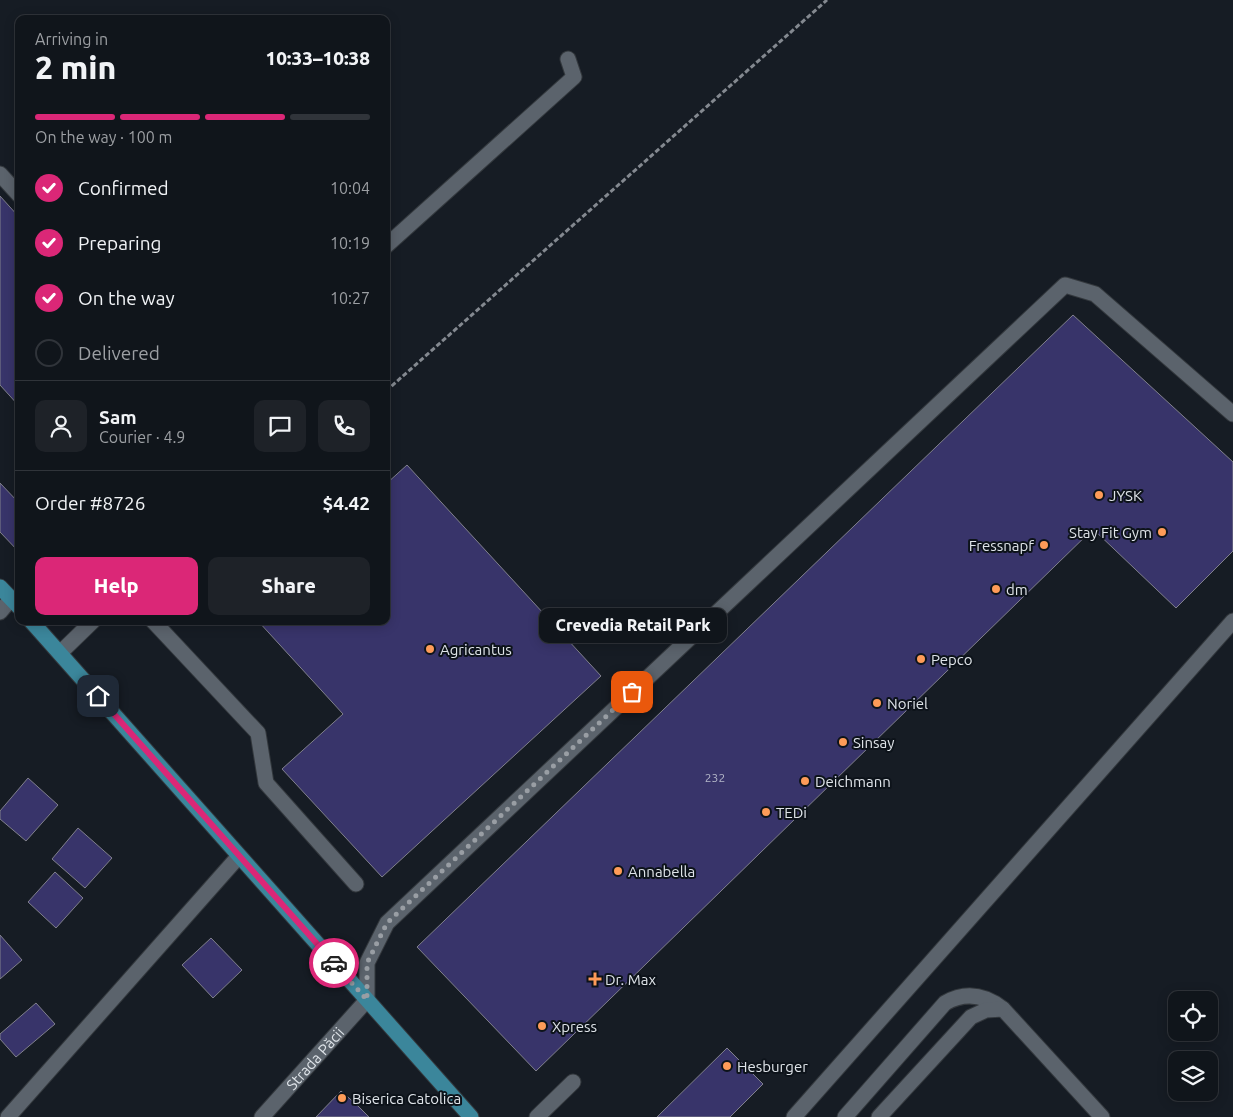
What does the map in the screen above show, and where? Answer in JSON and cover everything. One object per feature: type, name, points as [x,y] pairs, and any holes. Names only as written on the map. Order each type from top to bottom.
[{"type":"main road","points":[[0,586],[15,603]]},
{"type":"main road","points":[[36,625],[471,1117]]},
{"type":"street","points":[[390,242],[574,76],[568,59]]},
{"type":"street","points":[[0,174],[15,191]]},
{"type":"street","points":[[367,1000],[367,963],[387,923],[1065,285],[1095,294],[1233,414]]},
{"type":"street","points":[[0,612],[15,603]]},
{"type":"street","points":[[794,1117],[1233,621]]},
{"type":"street","points":[[60,653],[89,625]]},
{"type":"street","points":[[157,625],[258,733],[266,783],[356,884]]},
{"type":"street","points":[[8,1117],[239,856]]},
{"type":"street","points":[[845,1117],[945,1003],[961,996],[980,996],[991,1000],[1004,1009],[1102,1117]]},
{"type":"street","name":"Strada Păcii","points":[[262,1117],[367,1000]]},
{"type":"street","points":[[879,1117],[971,1017],[986,1010],[1004,1009]]},
{"type":"street","points":[[527,1117],[542,1114],[573,1082]]},
{"type":"path","points":[[390,387],[826,0]]},
{"type":"building","points":[[0,196],[15,213],[15,402],[0,385]]},
{"type":"building","points":[[1073,315],[1233,462],[1233,551],[1176,608],[1093,529],[536,1071],[417,947]]},
{"type":"building","name":"Agricantus","points":[[407,465],[601,676],[382,877],[282,769],[343,714],[262,625],[390,625],[390,480]]},
{"type":"building","points":[[0,483],[15,499],[15,548],[0,532]]},
{"type":"building","points":[[28,778],[58,805],[26,841],[0,819],[0,811]]},
{"type":"building","points":[[78,828],[112,858],[85,888],[52,859]]},
{"type":"building","points":[[55,872],[83,898],[56,928],[28,902]]},
{"type":"building","points":[[0,935],[22,960],[0,979]]},
{"type":"building","points":[[211,938],[242,970],[213,998],[182,965]]},
{"type":"building","points":[[36,1003],[55,1024],[16,1057],[0,1039],[0,1034]]},
{"type":"building","name":"Hesburger","points":[[727,1048],[763,1084],[730,1117],[657,1117]]},
{"type":"building","name":"Biserica Catolica","points":[[341,1091],[358,1106],[369,1117],[316,1117]]},
{"type":"way so far","points":[[334,963],[367,1000],[367,963],[387,923],[632,692]]},
{"type":"place","name":"JYSK","points":[[1099,495]]},
{"type":"place","name":"Stay Fit Gym","points":[[1162,532]]},
{"type":"place","name":"Fressnapf","points":[[1044,545]]},
{"type":"place","name":"dm","points":[[996,589]]},
{"type":"place","name":"Agricantus","points":[[430,649]]},
{"type":"place","name":"Pepco","points":[[921,659]]},
{"type":"place","name":"Crevedia Retail Park","points":[[632,692]]},
{"type":"place","name":"Noriel","points":[[877,703]]},
{"type":"place","name":"Sinsay","points":[[843,742]]},
{"type":"place","name":"Deichmann","points":[[805,781]]},
{"type":"place","name":"TEDi","points":[[766,812]]},
{"type":"place","name":"Annabella","points":[[618,871]]},
{"type":"place","name":"Dr. Max","points":[[595,979]]},
{"type":"place","name":"Xpress","points":[[542,1026]]},
{"type":"place","name":"Hesburger","points":[[727,1066]]},
{"type":"place","name":"Biserica Catolica","points":[[342,1098]]},
{"type":"route","points":[[98,696],[334,963]]}]
